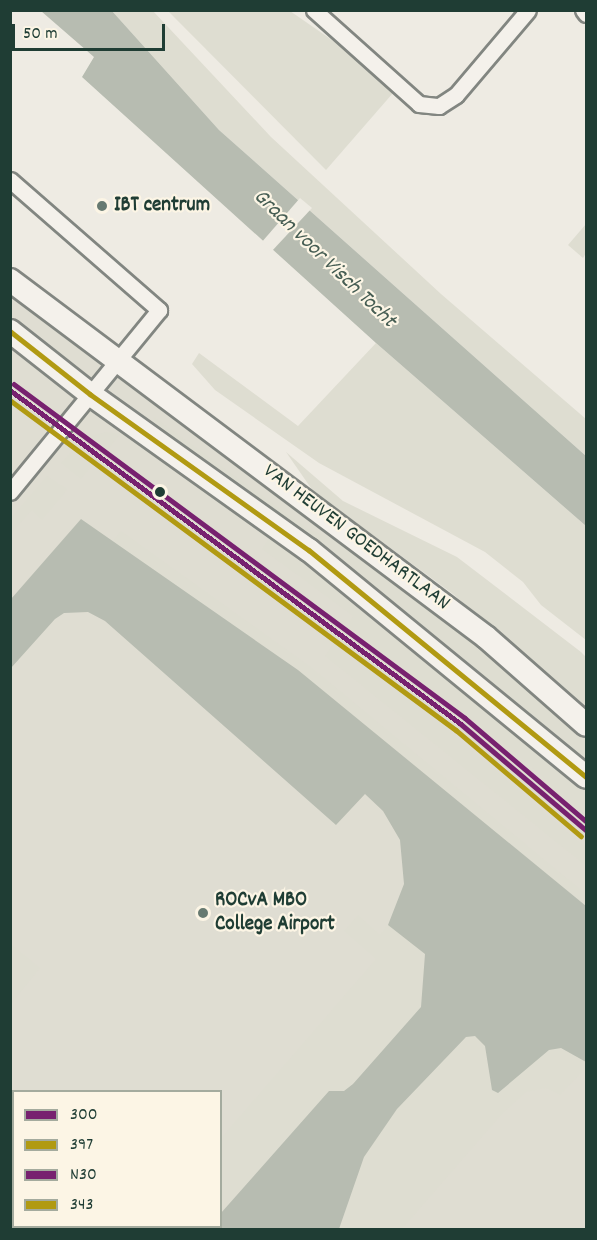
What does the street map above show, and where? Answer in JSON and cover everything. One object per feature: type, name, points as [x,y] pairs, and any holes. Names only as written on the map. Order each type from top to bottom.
[{"type":"main road","name":"VAN HEUVEN GOEDHARTLAAN","points":[[10,280],[117,362],[246,454],[486,637],[586,725]]},
{"type":"main road","name":"VAN HEUVEN GOEDHARTLAAN","points":[[10,331],[90,394],[309,550],[586,777]]},
{"type":"street","points":[[314,10],[419,104],[439,106],[456,95],[528,10]]},
{"type":"street","points":[[583,10],[586,14]]},
{"type":"street","points":[[10,180],[159,310],[10,492]]},
{"type":"shaded area","points":[[112,11],[153,11],[271,137],[441,294],[586,419],[586,456],[219,130]]},
{"type":"shaded area","points":[[168,11],[290,11],[345,49],[393,93],[326,170]]},
{"type":"shaded area","points":[[586,224],[586,253],[583,258],[568,245]]},
{"type":"shaded area","points":[[10,282],[371,561],[586,751],[586,1229],[11,1229]]},
{"type":"shaded area","points":[[376,343],[586,526],[586,640],[541,605],[523,582],[485,552],[319,463],[215,390],[192,364],[199,353],[298,426]]},
{"type":"shaded area","points":[[154,417],[308,529],[357,549],[485,649],[586,735],[586,761],[347,563],[152,426]]},
{"type":"shaded area","points":[[106,432],[120,434],[108,449],[91,436]]},
{"type":"shaded area","points":[[72,451],[92,466],[81,479],[61,463]]},
{"type":"shaded area","points":[[286,452],[343,501],[457,557],[581,652],[586,657],[586,711],[453,594],[313,491]]},
{"type":"shaded area","points":[[47,476],[67,489],[64,494],[42,520],[32,510],[11,534],[11,518]]},
{"type":"shaded area","points":[[121,531],[311,667],[586,894],[586,906],[298,670],[112,542]]},
{"type":"shaded area","points":[[270,537],[439,662],[586,786],[586,816],[510,748],[348,625],[353,616],[262,549]]},
{"type":"shaded area","points":[[335,641],[413,700],[586,848],[586,866],[325,656]]},
{"type":"shaded area","points":[[358,915],[380,935],[388,925],[425,954],[421,1007],[353,1084],[345,1091],[329,1091],[222,1212],[222,1137],[376,959],[344,931]]},
{"type":"shaded area","points":[[11,944],[40,968],[11,1004]]},
{"type":"shaded area","points":[[475,1036],[485,1046],[489,1075],[498,1093],[549,1050],[561,1048],[578,1055],[586,1062],[586,1068],[560,1095],[546,1088],[526,1092],[502,1114],[402,1229],[339,1230],[364,1157],[397,1109],[466,1037]]},
{"type":"water","name":"Graan voor Visch Tocht","points":[[41,11],[112,11],[219,130],[586,456],[586,526],[376,343],[82,77],[94,57]]},
{"type":"water","points":[[81,519],[298,670],[586,906],[586,1062],[561,1048],[549,1050],[498,1093],[492,1090],[485,1046],[475,1036],[466,1037],[397,1109],[364,1157],[339,1229],[205,1229],[222,1228],[222,1212],[329,1091],[344,1091],[353,1084],[421,1007],[425,954],[388,925],[404,884],[400,840],[383,811],[365,794],[336,825],[105,621],[88,612],[64,613],[55,619],[11,668],[11,599]]},
{"type":"pier","points":[[300,198],[312,208],[271,252],[261,243]]},
{"type":"transit line","name":"343","points":[[10,331],[90,394],[309,550],[586,777]]},
{"type":"transit line","name":"N30","points":[[14,384],[465,718],[586,821]]},
{"type":"transit line","name":"300","points":[[10,390],[461,724],[586,830]]},
{"type":"transit line","name":"397","points":[[10,400],[456,730],[581,836]]},
{"type":"place","name":"IBT centrum","points":[[102,206]]},
{"type":"place","name":"ROCvA MBO College Airport","points":[[203,913]]}]
